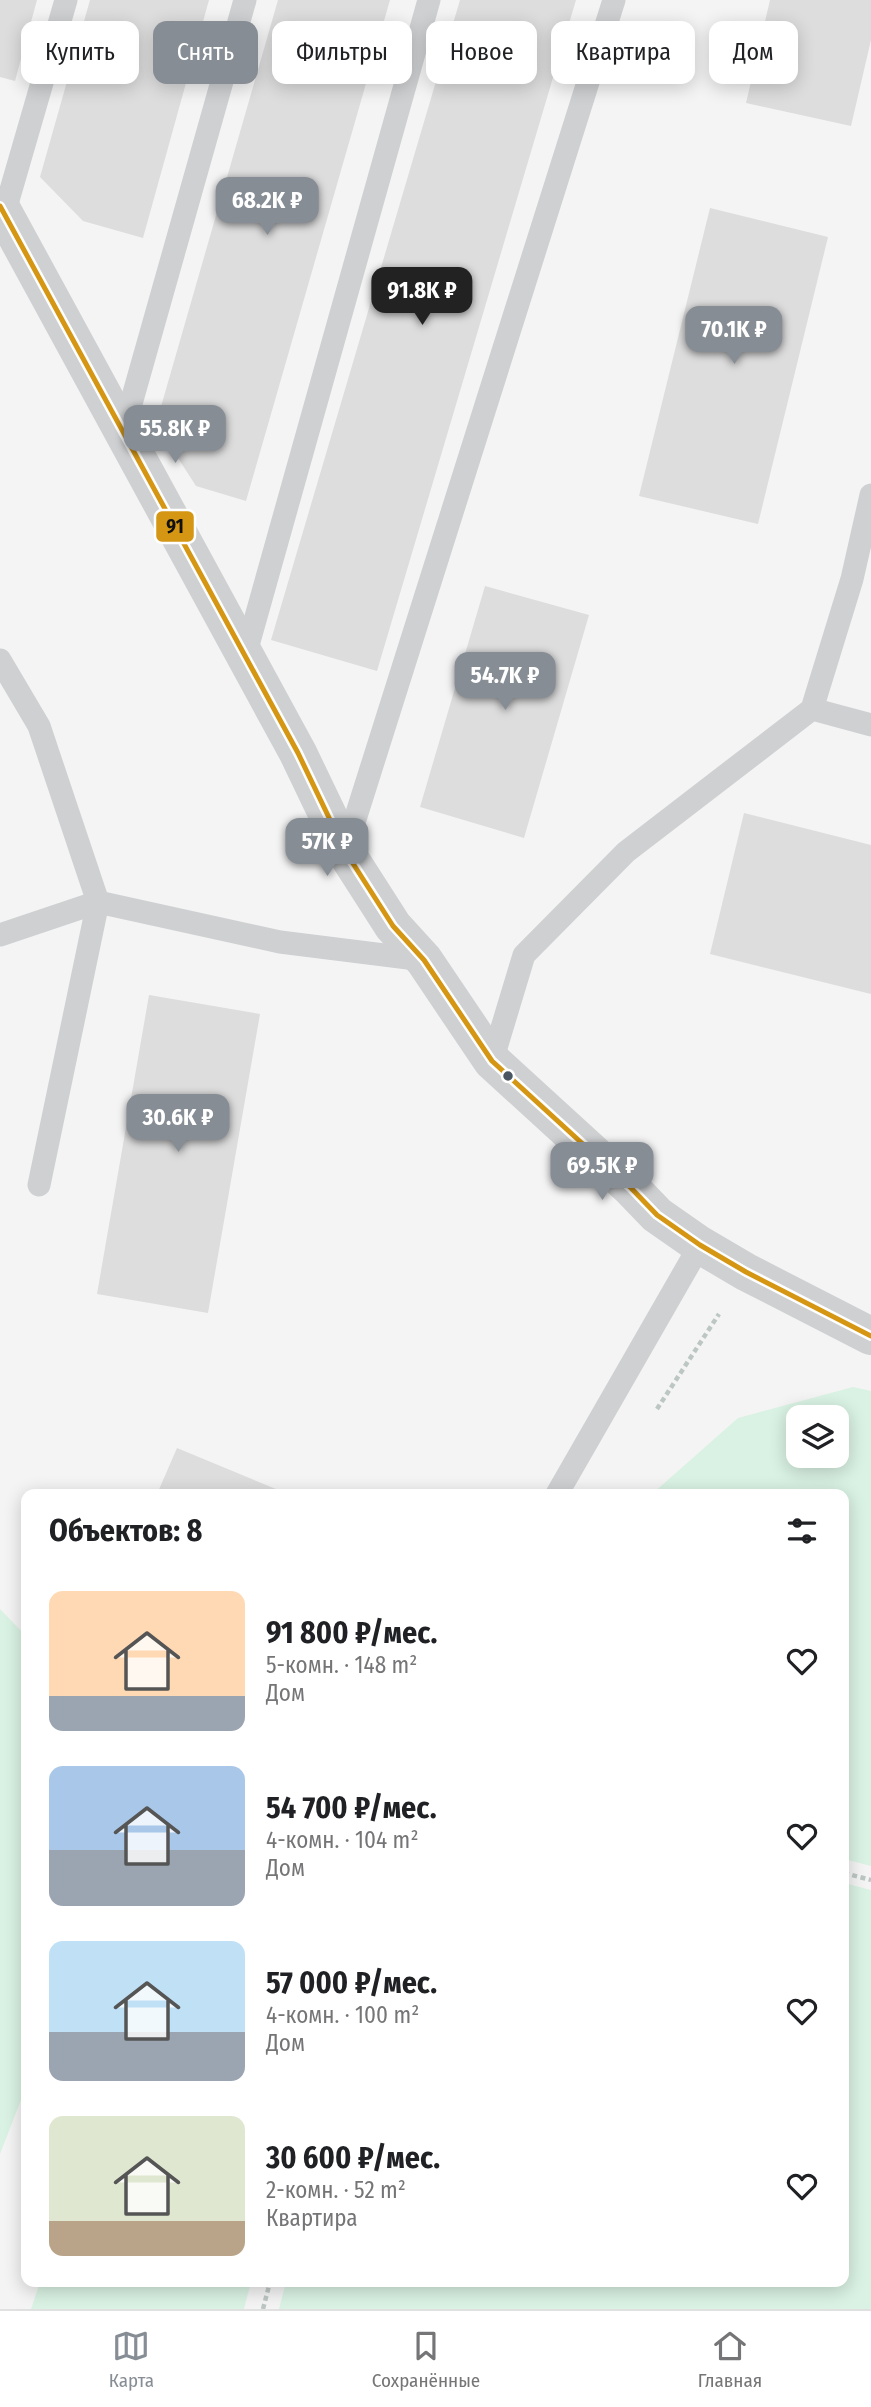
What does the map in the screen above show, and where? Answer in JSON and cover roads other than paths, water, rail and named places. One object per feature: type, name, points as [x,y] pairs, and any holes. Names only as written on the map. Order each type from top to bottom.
[{"type":"street","points":[[2,210],[298,753],[345,850],[393,926],[424,960],[492,1061],[657,1215],[746,1272],[871,1336]]},
{"type":"lane","points":[[2,210],[66,0]]},
{"type":"lane","points":[[123,432],[245,0]]},
{"type":"lane","points":[[245,656],[429,0]]},
{"type":"lane","points":[[345,850],[614,0]]},
{"type":"lane","points":[[492,1061],[524,955],[626,852],[813,709],[852,579],[871,495]]},
{"type":"lane","points":[[0,660],[39,726],[98,902],[39,1185]]},
{"type":"lane","points":[[813,709],[871,726]]},
{"type":"lane","points":[[0,934],[98,902],[280,942],[424,960]]},
{"type":"lane","points":[[560,1489],[700,1245]]}]
